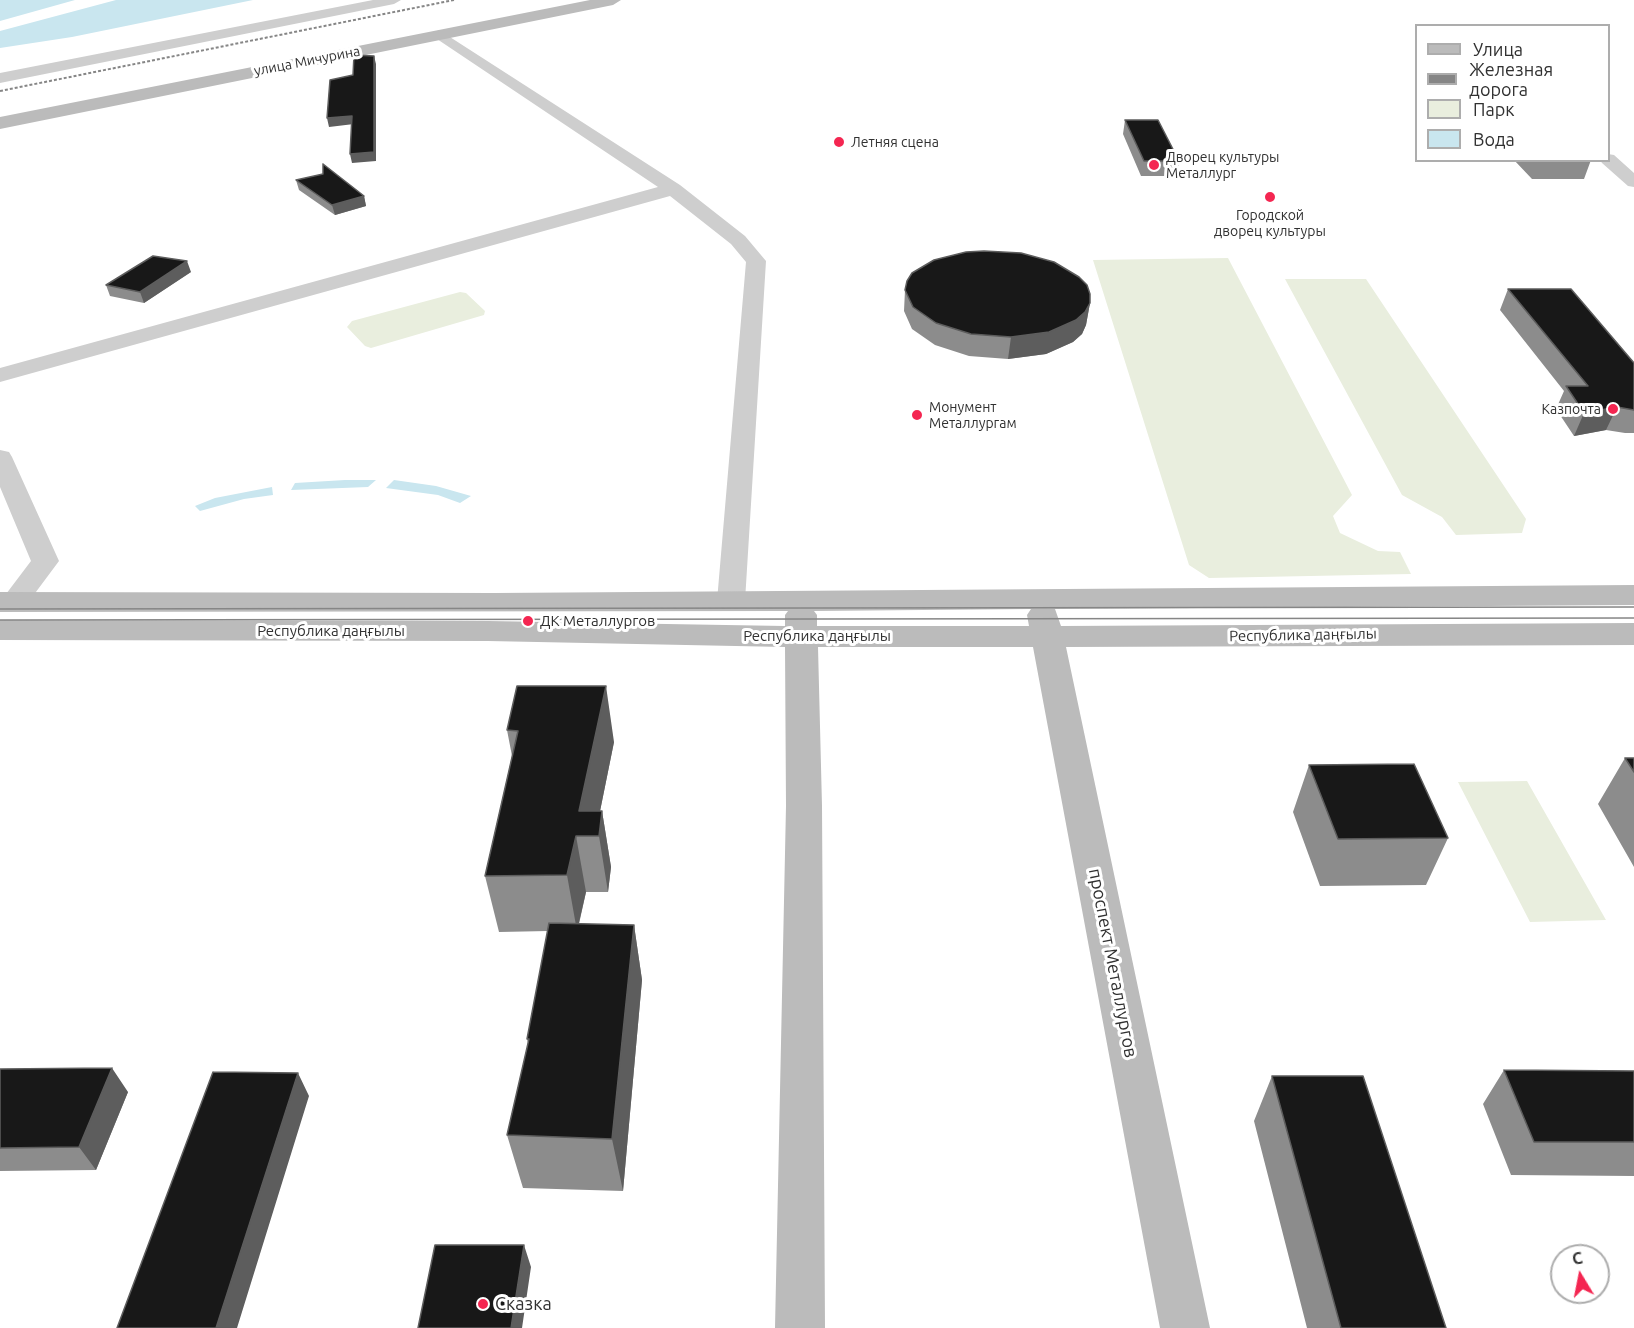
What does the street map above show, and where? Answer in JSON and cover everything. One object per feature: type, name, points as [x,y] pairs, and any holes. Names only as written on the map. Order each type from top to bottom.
[{"type":"main road","name":"улица Мичурина","points":[[0,123],[613,0]]},
{"type":"main road","name":"Республика даңғылы","points":[[1044,618],[1634,595]]},
{"type":"main road","name":"Республика даңғылы","points":[[5,611],[731,601],[801,619]]},
{"type":"main road","name":"Республика даңғылы","points":[[5,611],[488,631],[801,619],[1044,618],[1634,634]]},
{"type":"main road","name":"проспект Металлургов","points":[[1044,618],[1058,677],[1185,1328]]},
{"type":"main road","points":[[800,1328],[804,806],[804,681],[801,619]]},
{"type":"street","points":[[0,78],[394,0]]},
{"type":"street","points":[[439,34],[673,189],[738,240],[756,261],[731,601]]},
{"type":"street","points":[[1610,161],[1634,182]]},
{"type":"street","points":[[0,375],[673,189]]},
{"type":"street","points":[[0,457],[45,561],[5,611]]},
{"type":"green space","points":[[1228,258],[1352,495],[1333,516],[1340,533],[1378,551],[1400,552],[1411,574],[1209,578],[1189,565],[1093,260]]},
{"type":"green space","points":[[1285,279],[1366,279],[1526,519],[1522,533],[1456,535],[1442,517],[1402,495]]},
{"type":"green space","points":[[460,292],[466,293],[485,311],[484,315],[371,348],[365,346],[347,327],[352,321]]},
{"type":"green space","points":[[1527,781],[1606,920],[1530,922],[1458,782]]},
{"type":"water","points":[[0,0],[75,0],[0,21]]},
{"type":"water","points":[[116,0],[253,0],[72,37],[0,48],[0,31]]},
{"type":"water","points":[[376,480],[368,487],[291,490],[295,483]]},
{"type":"water","points":[[394,480],[436,486],[471,496],[460,503],[438,495],[386,488]]},
{"type":"water","points":[[272,487],[273,495],[244,499],[200,511],[195,506],[215,498]]},
{"type":"building","points":[[354,55],[374,56],[374,152],[350,154],[352,116],[327,118],[330,80],[353,75]]},
{"type":"building","points":[[1125,120],[1158,120],[1179,161],[1144,161]]},
{"type":"building","points":[[323,164],[364,196],[332,205],[296,180],[323,174]]},
{"type":"building","points":[[966,252],[1021,253],[1054,262],[1079,277],[1087,285],[1090,303],[1085,312],[1076,320],[1049,332],[1011,337],[971,334],[936,323],[913,307],[905,290],[912,273],[934,260]]},
{"type":"building","points":[[153,256],[187,261],[140,292],[106,285]]},
{"type":"building","points":[[1508,289],[1571,289],[1634,363],[1634,410],[1617,407],[1584,413],[1566,386],[1588,386]]},
{"type":"building","points":[[517,686],[606,686],[579,811],[602,811],[599,836],[576,836],[567,875],[485,876],[518,731],[507,730]]},
{"type":"building","points":[[1625,758],[1634,758],[1634,772]]},
{"type":"building","points":[[1414,764],[1448,838],[1338,839],[1309,765]]},
{"type":"building","points":[[549,923],[634,925],[612,1139],[507,1135],[529,1039],[527,1039]]},
{"type":"building","points":[[112,1068],[79,1147],[0,1148],[0,1069]]},
{"type":"building","points":[[1504,1070],[1634,1071],[1634,1142],[1534,1142]]},
{"type":"building","points":[[213,1072],[298,1073],[216,1328],[117,1328]]},
{"type":"building","points":[[1272,1076],[1363,1076],[1446,1328],[1341,1328]]},
{"type":"building","points":[[435,1245],[524,1245],[511,1328],[418,1328]]},
{"type":"tram line","points":[[0,609],[1634,607]]},
{"type":"tram line","points":[[0,620],[1634,618]]},
{"type":"railway","points":[[0,91],[454,0]]},
{"type":"place","name":"Летняя сцена","points":[[839,142]]},
{"type":"place","name":"Дворец культуры Металлург","points":[[1154,165]]},
{"type":"place","name":"Городской дворец культуры","points":[[1270,197]]},
{"type":"place","name":"Казпочта","points":[[1613,409]]},
{"type":"place","name":"Монумент Металлургам","points":[[917,415]]},
{"type":"place","name":"ДК Металлургов","points":[[528,621]]},
{"type":"place","name":"Сказка","points":[[483,1304]]}]
